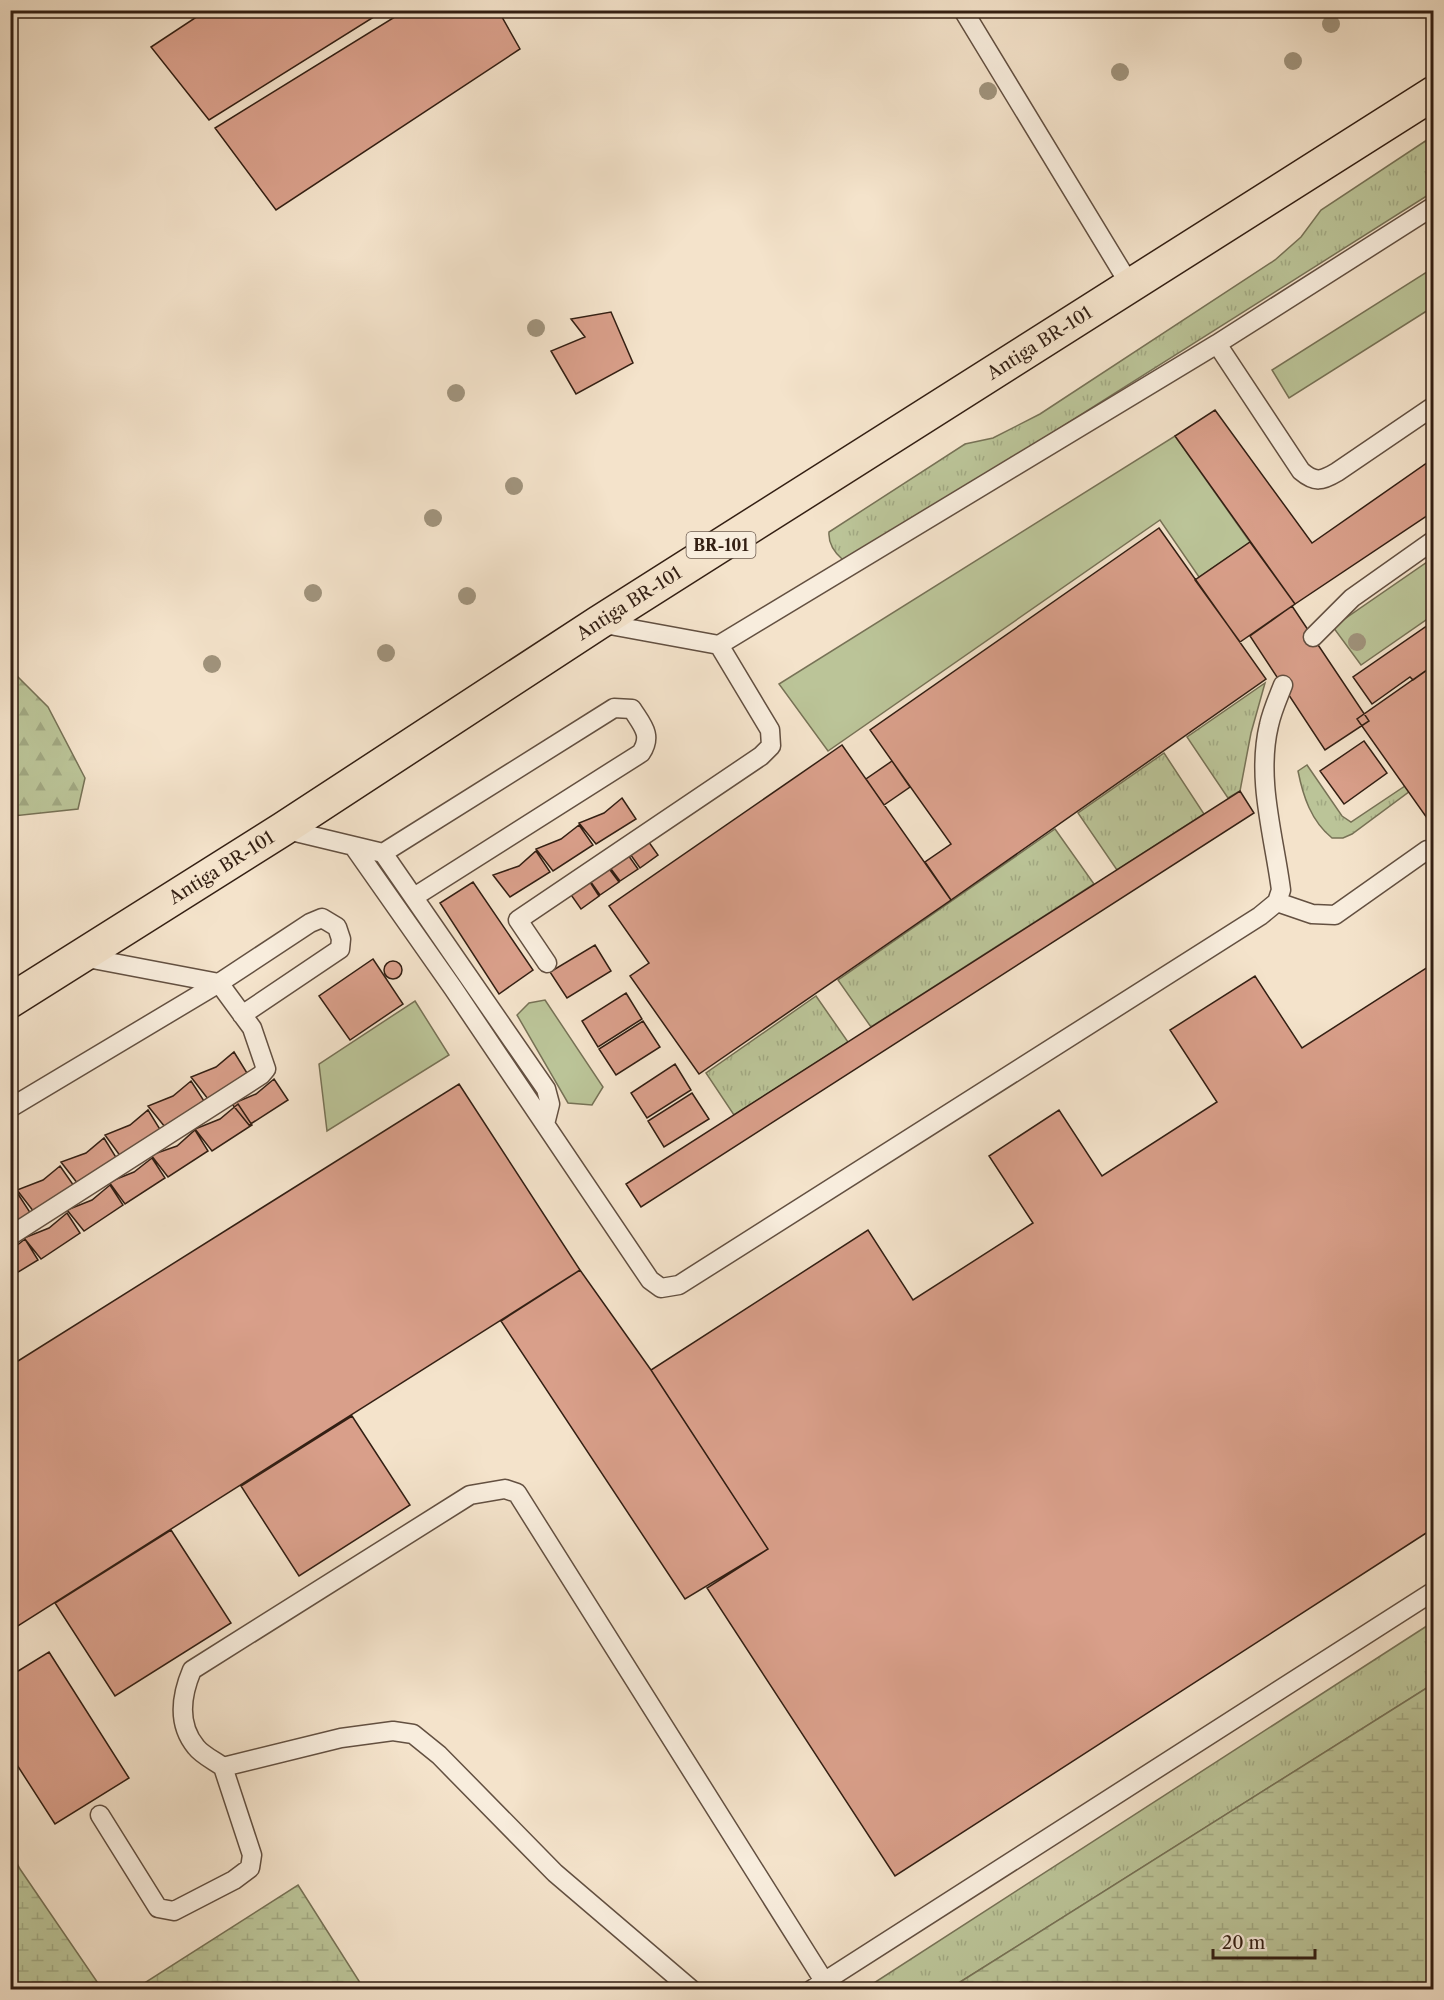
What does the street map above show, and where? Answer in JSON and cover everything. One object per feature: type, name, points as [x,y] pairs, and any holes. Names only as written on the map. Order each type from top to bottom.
[{"type":"main road","name":"Antiga BR-101","points":[[10,1001],[284,829],[597,623],[1434,93]]},
{"type":"lane","points":[[963,10],[1130,285]]},
{"type":"lane","points":[[597,623],[719,645],[1217,344],[1434,206]]},
{"type":"lane","points":[[1217,344],[1301,471],[1312,480],[1323,480],[1330,476],[1434,406]]},
{"type":"lane","points":[[1313,637],[1352,598],[1434,540]]},
{"type":"lane","points":[[547,963],[518,920],[761,756],[771,746],[770,730],[719,645]]},
{"type":"lane","points":[[354,847],[650,1280],[661,1288],[679,1285],[1250,923],[1277,902],[1281,890],[1267,808],[1265,756],[1269,725],[1283,685]]},
{"type":"lane","points":[[383,853],[614,708],[632,709],[648,735],[647,744],[641,753],[414,897]]},
{"type":"lane","points":[[284,829],[383,853],[546,1089],[550,1104],[545,1124]]},
{"type":"lane","points":[[1277,902],[1312,914],[1335,915],[1427,850],[1434,850]]},
{"type":"lane","points":[[10,1108],[219,983],[310,923],[322,918],[337,927],[340,949],[242,1015]]},
{"type":"lane","points":[[10,1236],[261,1075],[266,1069],[252,1029],[219,983],[81,957]]},
{"type":"lane","points":[[100,1815],[158,1908],[174,1911],[187,1906],[243,1874],[252,1862],[252,1855],[223,1767],[196,1748],[184,1726],[182,1703],[192,1670],[470,1495],[505,1489],[517,1493],[818,1985],[1434,1591]]},
{"type":"lane","points":[[223,1767],[341,1738],[393,1731],[413,1734],[439,1755],[555,1873],[692,1989]]},
{"type":"green space","points":[[1433,136],[1433,192],[851,560],[843,560],[835,551],[829,532],[965,444],[993,438],[1040,414],[1275,260],[1301,237],[1321,210]]},
{"type":"green space","points":[[1433,268],[1433,307],[1289,398],[1272,370]]},
{"type":"green space","points":[[1175,436],[1250,542],[1199,577],[1160,520],[828,751],[779,684]]},
{"type":"green space","points":[[1433,558],[1433,615],[1361,665],[1333,627]]},
{"type":"green space","points":[[10,669],[48,707],[85,778],[78,809],[13,816],[11,812]]},
{"type":"green space","points":[[1265,683],[1251,733],[1240,791],[1228,798],[1187,737]]},
{"type":"green space","points":[[1164,753],[1204,814],[1117,870],[1078,813]]},
{"type":"green space","points":[[1307,765],[1342,816],[1351,822],[1411,782],[1410,791],[1352,834],[1343,838],[1332,838],[1313,816],[1305,799],[1298,771]]},
{"type":"green space","points":[[1055,829],[1094,884],[871,1027],[838,980]]},
{"type":"green space","points":[[816,996],[848,1042],[734,1115],[706,1073]]},
{"type":"green space","points":[[545,1000],[603,1087],[592,1105],[568,1103],[517,1015],[529,1003]]},
{"type":"green space","points":[[415,1001],[449,1055],[327,1131],[319,1064]]},
{"type":"green space","points":[[1433,1622],[1433,1684],[949,1989],[863,1990]]},
{"type":"green space","points":[[1433,1684],[1433,1989],[949,1989]]},
{"type":"green space","points":[[11,1852],[20,1869],[102,1989],[11,1989]]},
{"type":"green space","points":[[298,1885],[364,1989],[135,1989]]},
{"type":"building","points":[[207,10],[385,10],[209,120],[151,47]]},
{"type":"building","points":[[406,10],[498,10],[520,49],[276,210],[215,128]]},
{"type":"building","points":[[611,312],[633,363],[576,394],[551,351],[585,337],[571,319]]},
{"type":"building","points":[[1215,410],[1312,543],[1434,458],[1434,511],[1295,604],[1175,436]]},
{"type":"building","points":[[1159,528],[1266,679],[951,900],[925,862],[951,844],[870,730]]},
{"type":"building","points":[[1250,542],[1295,604],[1240,642],[1195,580]]},
{"type":"building","points":[[1292,606],[1369,721],[1325,750],[1250,636]]},
{"type":"building","points":[[1434,621],[1434,665],[1413,680],[1410,677],[1372,704],[1353,677]]},
{"type":"building","points":[[1434,665],[1434,828],[1357,719]]},
{"type":"building","points":[[1364,741],[1387,773],[1344,804],[1320,771]]},
{"type":"building","points":[[842,745],[951,900],[699,1074],[630,976],[649,963],[609,906]]},
{"type":"building","points":[[892,761],[910,787],[884,805],[866,779]]},
{"type":"building","points":[[1240,791],[1254,813],[641,1207],[626,1184]]},
{"type":"building","points":[[622,798],[636,819],[596,844],[579,823],[604,813]]},
{"type":"building","points":[[579,825],[593,845],[553,871],[536,849],[561,839]]},
{"type":"building","points":[[646,838],[658,855],[640,868],[628,851]]},
{"type":"building","points":[[536,851],[550,872],[510,897],[493,875],[519,866]]},
{"type":"building","points":[[626,852],[638,869],[620,881],[608,865]]},
{"type":"building","points":[[607,866],[619,882],[600,895],[588,878]]},
{"type":"building","points":[[588,879],[599,896],[581,909],[569,892]]},
{"type":"building","points":[[473,882],[533,970],[499,994],[440,903]]},
{"type":"building","points":[[595,945],[611,971],[567,998],[550,972]]},
{"type":"building","points":[[373,959],[403,1004],[350,1040],[319,996]]},
{"type":"building","points":[[393,961],[399,964],[402,970],[399,976],[393,979],[387,976],[384,970],[387,964]]},
{"type":"building","points":[[1434,963],[1434,1528],[895,1876],[707,1588],[768,1549],[651,1370],[868,1230],[913,1300],[1033,1223],[989,1156],[1059,1110],[1102,1176],[1217,1102],[1170,1030],[1255,976],[1302,1048]]},
{"type":"building","points":[[626,993],[642,1019],[598,1047],[582,1021]]},
{"type":"building","points":[[643,1021],[660,1047],[616,1075],[599,1049]]},
{"type":"building","points":[[234,1052],[247,1073],[208,1099],[191,1077],[216,1067]]},
{"type":"building","points":[[675,1064],[691,1090],[647,1118],[631,1093]]},
{"type":"building","points":[[274,1079],[288,1100],[249,1125],[232,1104],[256,1094]]},
{"type":"building","points":[[191,1081],[204,1101],[165,1127],[148,1106],[173,1096]]},
{"type":"building","points":[[459,1084],[580,1270],[10,1631],[10,1366]]},
{"type":"building","points":[[692,1093],[709,1119],[664,1147],[648,1121]]},
{"type":"building","points":[[238,1104],[252,1125],[212,1151],[195,1129],[220,1119]]},
{"type":"building","points":[[148,1110],[161,1131],[121,1157],[105,1135],[130,1125]]},
{"type":"building","points":[[195,1130],[208,1151],[168,1177],[151,1155],[177,1146]]},
{"type":"building","points":[[104,1138],[117,1159],[78,1184],[61,1162],[86,1153]]},
{"type":"building","points":[[152,1158],[165,1178],[125,1204],[109,1182],[134,1172]]},
{"type":"building","points":[[60,1166],[74,1186],[34,1212],[17,1190],[43,1180]]},
{"type":"building","points":[[110,1185],[123,1205],[84,1231],[67,1210],[92,1200]]},
{"type":"building","points":[[18,1194],[31,1214],[10,1227],[10,1200]]},
{"type":"building","points":[[67,1213],[80,1233],[41,1259],[24,1238],[49,1228]]},
{"type":"building","points":[[25,1239],[38,1260],[10,1277],[10,1251]]},
{"type":"building","points":[[580,1270],[651,1370],[768,1549],[685,1599],[501,1321]]},
{"type":"building","points":[[352,1416],[410,1505],[299,1576],[241,1486]]},
{"type":"building","points":[[171,1530],[231,1623],[115,1696],[55,1603]]},
{"type":"building","points":[[49,1652],[129,1778],[55,1824],[10,1754],[10,1676]]}]
